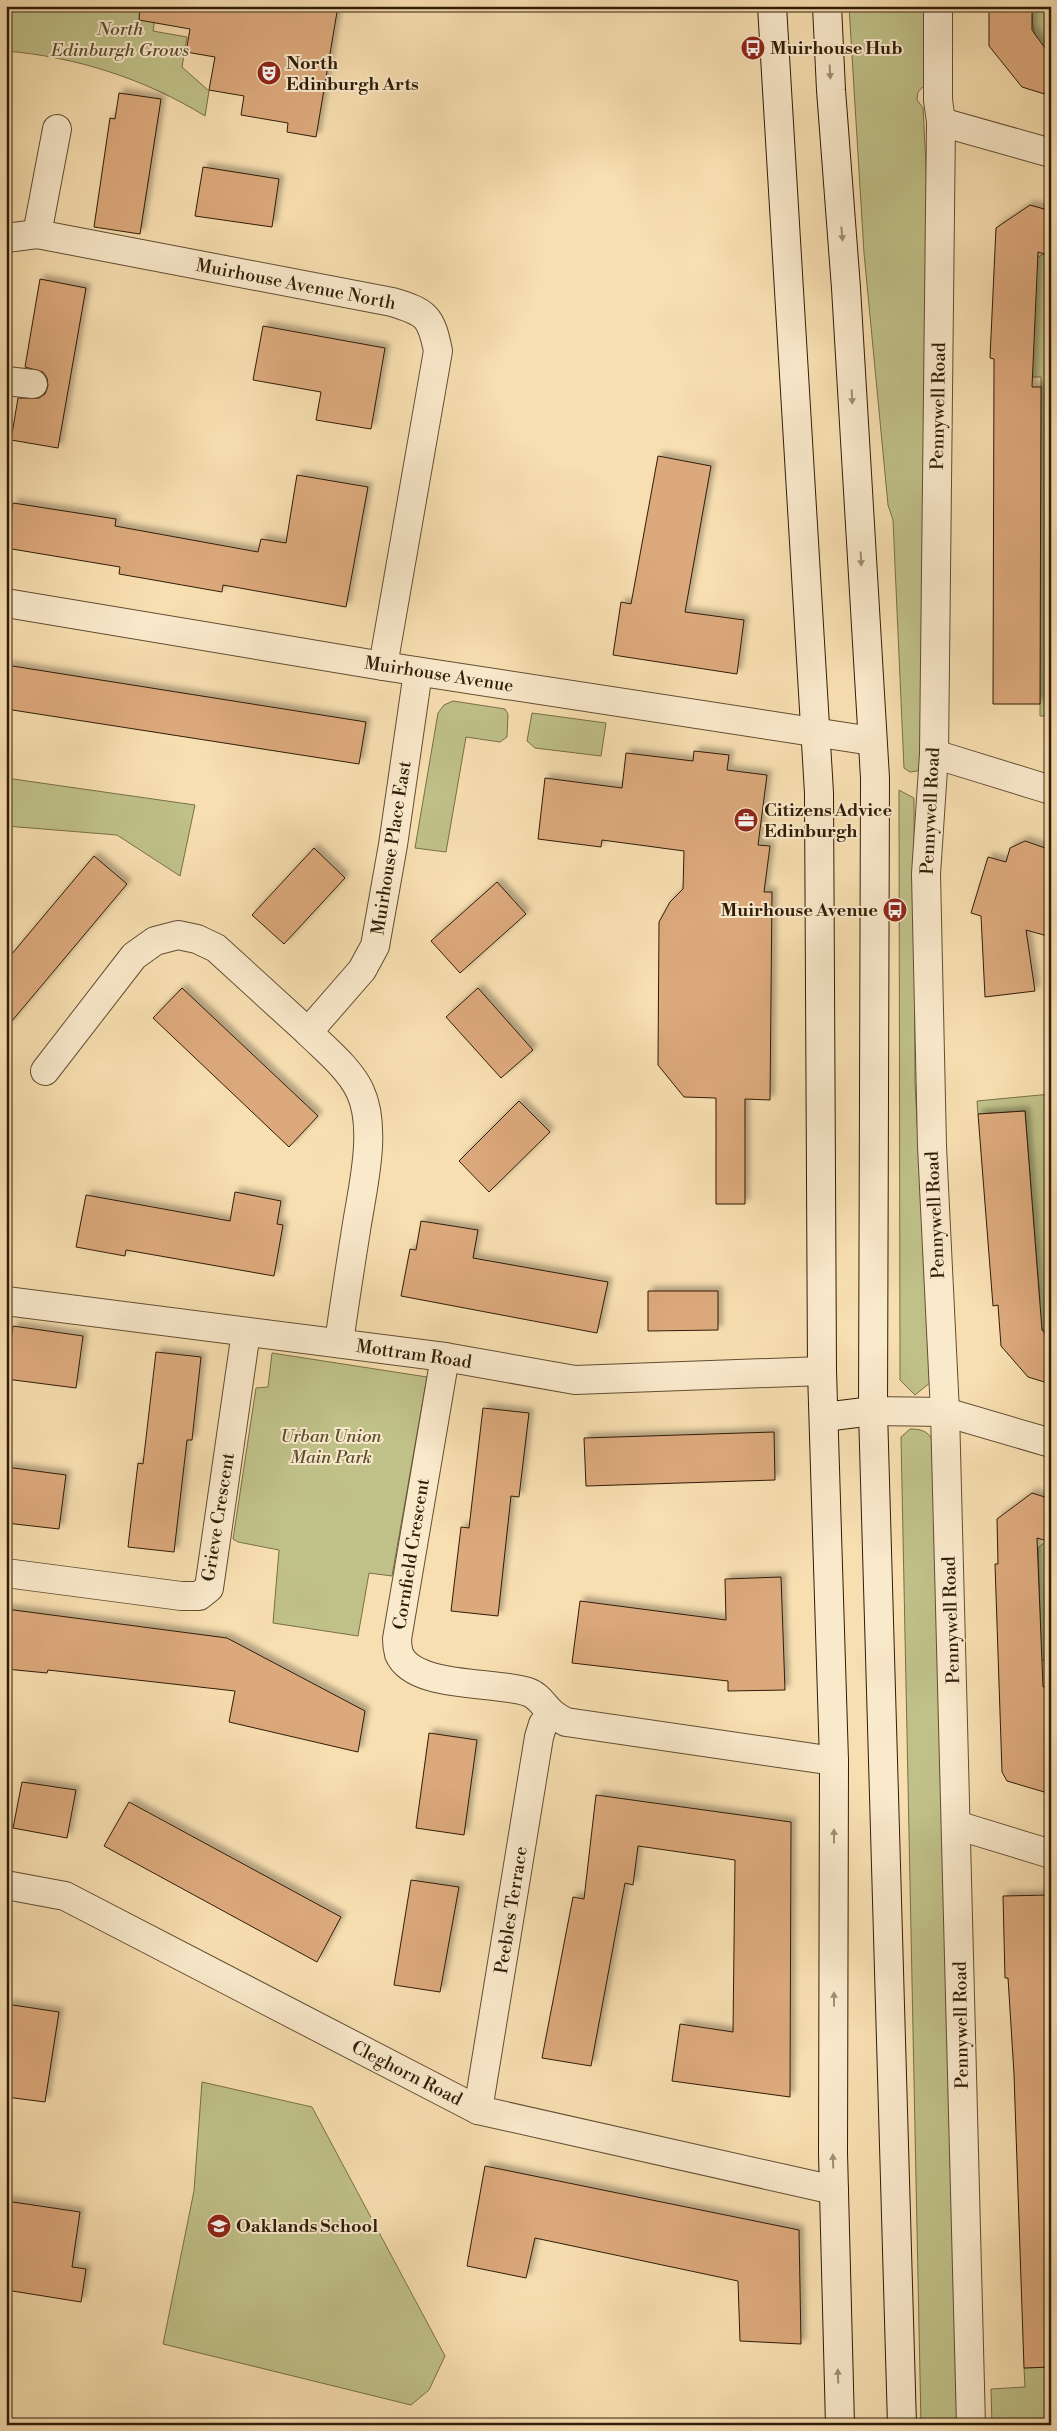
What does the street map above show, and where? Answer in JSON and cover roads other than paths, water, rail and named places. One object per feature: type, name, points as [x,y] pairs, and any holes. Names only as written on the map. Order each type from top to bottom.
[{"type":"street","points":[[772,6],[819,811],[822,1371],[834,1761],[834,2190],[840,2425]]},
{"type":"street","points":[[827,6],[831,90],[846,288],[874,778],[873,1411],[902,2425]]},
{"type":"street","name":"Pennywell Road","points":[[938,6],[938,100],[941,122],[934,754],[926,884],[932,1146],[945,1412],[971,2425]]},
{"type":"street","points":[[941,122],[1051,153]]},
{"type":"street","points":[[36,234],[58,129]]},
{"type":"street","name":"Muirhouse Avenue North","points":[[6,238],[36,234],[392,302],[415,309],[433,326],[438,351],[383,666]]},
{"type":"street","points":[[6,381],[33,384]]},
{"type":"street","name":"Muirhouse Avenue","points":[[6,603],[418,672],[872,741]]},
{"type":"street","name":"Muirhouse Place East","points":[[308,1032],[362,970],[375,946],[393,845],[418,672]]},
{"type":"street","points":[[934,754],[1051,790]]},
{"type":"street","points":[[45,1071],[134,956],[155,941],[178,935],[197,939],[216,948],[308,1032],[345,1068],[360,1091],[368,1116],[362,1189],[339,1343]]},
{"type":"street","name":"Mottram Road","points":[[6,1301],[445,1357],[575,1380],[822,1371]]},
{"type":"street","name":"Grieve Crescent","points":[[6,1573],[181,1596],[199,1596],[209,1588],[246,1332]]},
{"type":"street","name":"Cornfield Crescent","points":[[445,1357],[396,1639],[400,1655],[411,1668],[426,1675],[528,1692],[543,1702],[552,1714],[566,1722],[834,1761]]},
{"type":"street","points":[[824,1417],[873,1411],[945,1412],[1051,1443]]},
{"type":"street","name":"Peebles Terrace","points":[[478,2110],[539,1737],[543,1724],[552,1714]]},
{"type":"street","points":[[956,1825],[1051,1854]]},
{"type":"street","name":"Cleghorn Road","points":[[6,1885],[65,1896],[478,2110],[834,2190]]},
{"type":"place","name":"Muirhouse Hub","points":[[753,48]]},
{"type":"place","name":"North Edinburgh Arts","points":[[269,73]]},
{"type":"place","name":"Citizens Advice Edinburgh","points":[[746,820]]},
{"type":"place","name":"Muirhouse Avenue","points":[[895,910]]},
{"type":"place","name":"Oaklands School","points":[[219,2226]]},
{"type":"park label","name":"North Edinburgh Grows","points":[[120,39]]},
{"type":"park label","name":"Urban Union Main Park","points":[[331,1446]]}]
